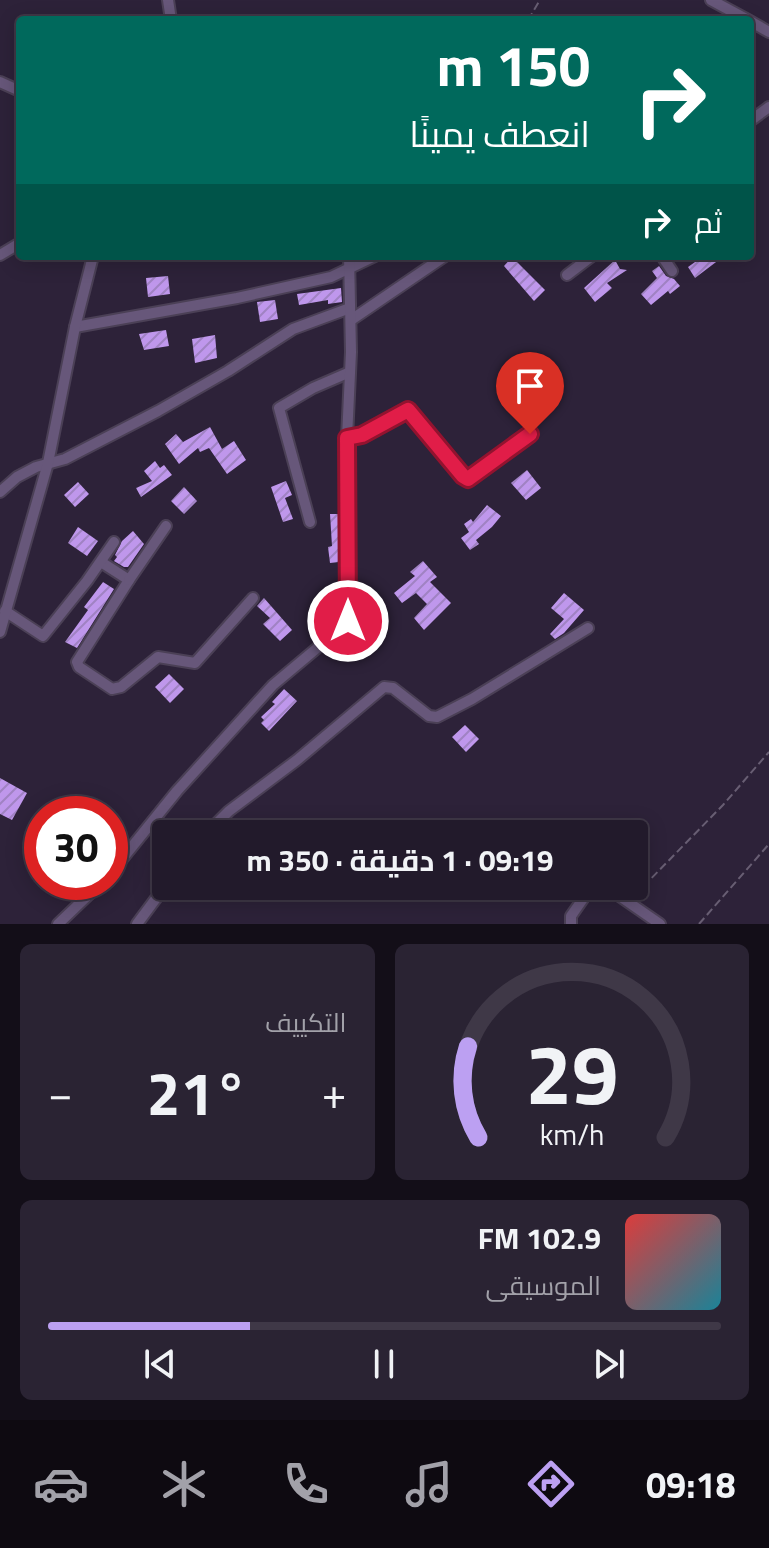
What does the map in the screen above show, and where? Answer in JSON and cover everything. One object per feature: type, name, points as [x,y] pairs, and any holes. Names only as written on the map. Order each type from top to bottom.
[{"type":"street","points":[[711,0],[740,16]]},
{"type":"street","points":[[0,632],[48,463],[75,327],[92,260]]},
{"type":"street","points":[[128,852],[177,791],[273,685],[347,623],[349,260]]},
{"type":"street","points":[[75,327],[237,298],[331,277],[368,260]]},
{"type":"street","points":[[351,320],[439,260]]},
{"type":"street","points":[[567,275],[587,260]]},
{"type":"street","points":[[665,260],[672,271]]},
{"type":"street","points":[[0,492],[17,477],[65,459],[133,425],[228,371],[293,329],[350,308]]},
{"type":"street","points":[[310,522],[279,408],[313,388],[350,372]]},
{"type":"street","points":[[347,438],[362,435],[408,410],[468,479],[530,434]]},
{"type":"street","points":[[166,526],[77,662],[79,667],[112,689],[118,689],[158,657],[195,663],[253,598]]},
{"type":"street","points":[[5,611],[43,636],[114,542]]},
{"type":"street","points":[[101,562],[129,580]]},
{"type":"street","points":[[220,820],[384,687],[393,688],[429,716],[437,717],[588,628]]},
{"type":"street","points":[[58,924],[83,900]]},
{"type":"street","points":[[137,924],[155,900]]},
{"type":"street","points":[[571,924],[571,916],[582,900]]},
{"type":"street","points":[[626,900],[660,924]]},
{"type":"path","points":[[629,902],[671,855],[723,805],[769,752]]},
{"type":"path","points":[[699,924],[769,844]]},
{"type":"building","points":[[509,260],[515,260],[545,290],[534,301],[504,266]]},
{"type":"building","points":[[615,260],[620,269],[627,270],[607,283],[612,288],[595,302],[584,288]]},
{"type":"building","points":[[694,260],[719,260],[695,278],[688,267]]},
{"type":"building","points":[[659,266],[666,276],[680,286],[651,305],[641,294],[657,278],[652,271]]},
{"type":"building","points":[[168,276],[170,294],[148,297],[146,278]]},
{"type":"building","points":[[341,288],[342,302],[328,304],[328,300],[299,305],[297,294]]},
{"type":"building","points":[[275,300],[278,319],[260,322],[257,302]]},
{"type":"building","points":[[166,330],[169,346],[144,350],[139,334]]},
{"type":"building","points":[[215,335],[217,358],[195,363],[192,339]]},
{"type":"building","points":[[210,427],[222,449],[234,441],[246,460],[227,474],[209,448],[200,452],[198,448],[179,464],[165,444],[176,434],[183,442]]},
{"type":"building","points":[[155,461],[160,468],[164,465],[172,475],[141,497],[136,488],[152,481],[144,471]]},
{"type":"building","points":[[527,470],[541,488],[526,500],[511,483]]},
{"type":"building","points":[[286,481],[292,495],[285,498],[293,519],[283,522],[271,487]]},
{"type":"building","points":[[78,482],[89,494],[75,507],[64,495]]},
{"type":"building","points":[[184,487],[197,501],[184,514],[171,501]]},
{"type":"building","points":[[487,505],[501,516],[476,540],[479,544],[470,550],[461,538],[469,532],[464,524],[471,519],[473,522]]},
{"type":"building","points":[[330,514],[339,514],[339,562],[330,563],[328,547],[332,546]]},
{"type":"building","points":[[78,527],[98,541],[87,556],[68,543]]},
{"type":"building","points":[[133,531],[144,544],[128,567],[124,567],[114,561],[115,555],[122,541]]},
{"type":"building","points":[[423,561],[437,577],[430,582],[451,603],[424,630],[414,618],[427,604],[416,593],[402,603],[394,593],[415,576],[410,572]]},
{"type":"building","points":[[103,582],[114,589],[77,648],[65,642],[88,610],[84,607]]},
{"type":"building","points":[[564,593],[584,610],[555,639],[550,634],[564,619],[551,608]]},
{"type":"building","points":[[264,598],[292,630],[280,641],[263,624],[270,618],[257,606]]},
{"type":"building","points":[[169,674],[184,689],[170,703],[155,687]]},
{"type":"building","points":[[284,689],[297,701],[269,731],[261,723],[264,720],[261,717],[275,704],[272,702]]},
{"type":"building","points":[[465,725],[479,739],[466,752],[452,737]]},
{"type":"building","points":[[0,778],[27,793],[12,820],[0,814]]},
{"type":"route","points":[[348,621],[347,438],[362,435],[408,410],[468,479],[530,434]]}]
